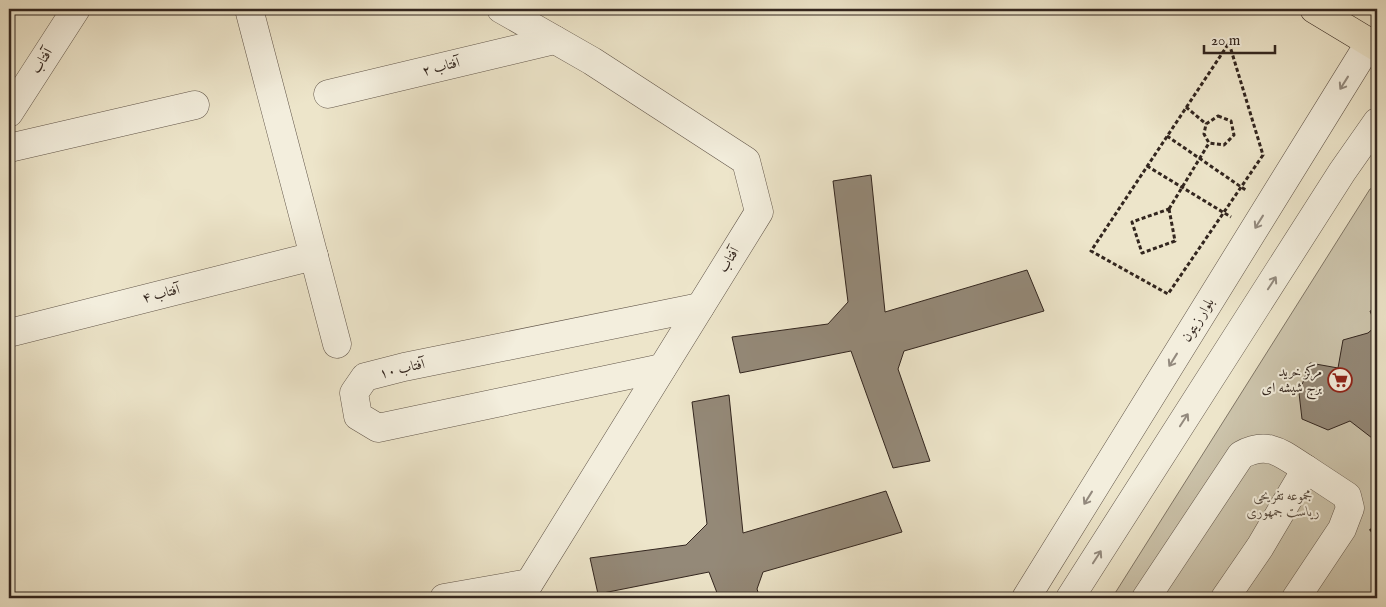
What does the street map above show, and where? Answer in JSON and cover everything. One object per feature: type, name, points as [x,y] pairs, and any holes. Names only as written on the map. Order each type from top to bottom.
[{"type":"main road","points":[[1314,9],[1375,40]]},
{"type":"street","name":"آفتاب","points":[[9,113],[76,9]]},
{"type":"street","points":[[249,9],[337,344]]},
{"type":"street","name":"آفتاب","points":[[501,9],[592,61],[746,161],[759,212],[524,591]]},
{"type":"street","name":"آفتاب ۲","points":[[328,94],[555,40]]},
{"type":"street","name":"بلوار زیتون","points":[[1026,598],[1268,206],[1375,40]]},
{"type":"street","points":[[9,148],[195,105]]},
{"type":"street","points":[[1070,598],[1342,172],[1377,122]]},
{"type":"street","name":"آفتاب ۴","points":[[9,333],[314,256]]},
{"type":"street","name":"آفتاب ۱۰","points":[[662,368],[378,428],[358,416],[354,393],[365,377],[404,367],[700,307]]},
{"type":"street","points":[[1146,598],[1241,455],[1253,448],[1271,448],[1347,496],[1350,508],[1342,528],[1296,598]]},
{"type":"street","points":[[1225,598],[1306,469]]},
{"type":"street","points":[[444,598],[524,591]]},
{"type":"path","points":[[1229,43],[1263,155],[1168,294],[1091,251],[1167,136],[1229,43]]},
{"type":"path","points":[[1186,107],[1206,124]]},
{"type":"path","points":[[1218,116],[1231,121],[1234,135],[1224,146],[1210,143],[1204,134],[1206,124],[1218,116]]},
{"type":"path","points":[[1167,136],[1268,206]]},
{"type":"path","points":[[1169,209],[1176,241],[1142,254],[1132,222],[1169,209],[1210,143]]},
{"type":"path","points":[[1147,166],[1224,212],[1252,232]]},
{"type":"green space","name":"مجموعه تفریحی ریاست جمهوری","points":[[1377,187],[1377,598],[1112,598],[1370,189]]},
{"type":"building","points":[[871,175],[885,312],[1027,270],[1044,311],[904,351],[898,369],[930,461],[893,468],[851,351],[740,373],[732,337],[828,324],[848,302],[833,181]]},
{"type":"building","name":"مرکز خرید برج شیشه ای","points":[[1377,309],[1377,435],[1372,438],[1350,421],[1328,430],[1302,419],[1299,393],[1310,363],[1338,368],[1343,340],[1368,333],[1376,326],[1370,311]]},
{"type":"building","points":[[729,395],[743,533],[886,491],[902,532],[763,572],[757,589],[760,598],[719,598],[709,572],[598,594],[590,558],[686,545],[707,524],[692,402]]},
{"type":"place","name":"مرکز خرید برج شیشه ای","points":[[1340,380]]}]
